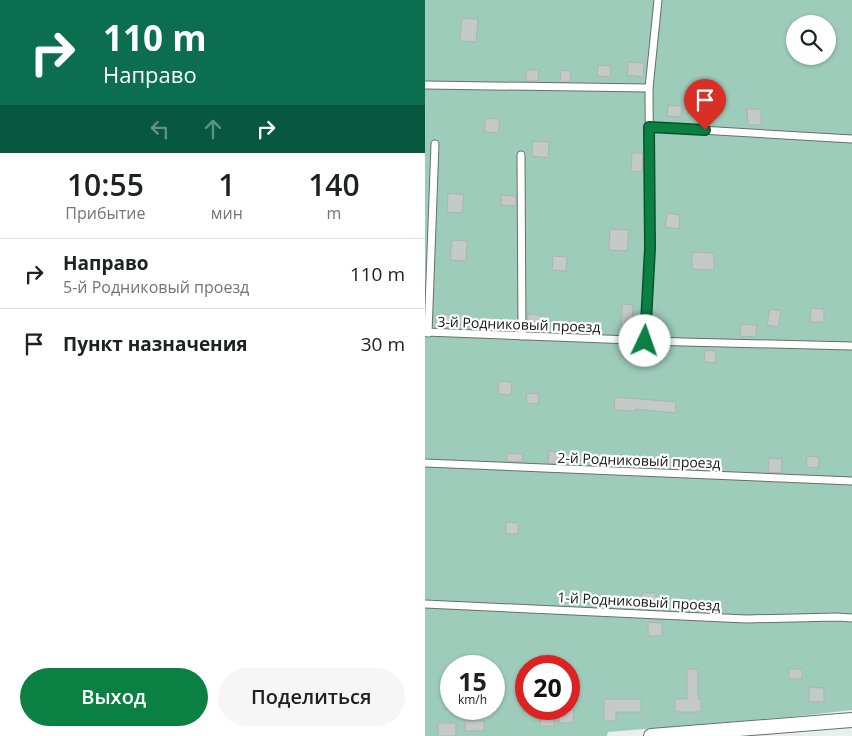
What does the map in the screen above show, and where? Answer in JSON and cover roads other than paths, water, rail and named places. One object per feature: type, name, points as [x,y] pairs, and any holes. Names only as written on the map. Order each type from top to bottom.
[{"type":"street","points":[[651,736],[792,730],[852,720]]},
{"type":"lane","points":[[645,341],[650,248],[649,88],[658,0]]},
{"type":"lane","points":[[425,85],[649,88]]},
{"type":"lane","points":[[649,127],[852,139]]},
{"type":"lane","points":[[427,333],[435,144]]},
{"type":"lane","points":[[521,155],[522,336]]},
{"type":"lane","name":"3-й Родниковый проезд","points":[[427,333],[852,346]]},
{"type":"lane","name":"2-й Родниковый проезд","points":[[425,463],[852,481]]},
{"type":"lane","name":"1-й Родниковый проезд","points":[[425,604],[746,619],[852,618]]}]
